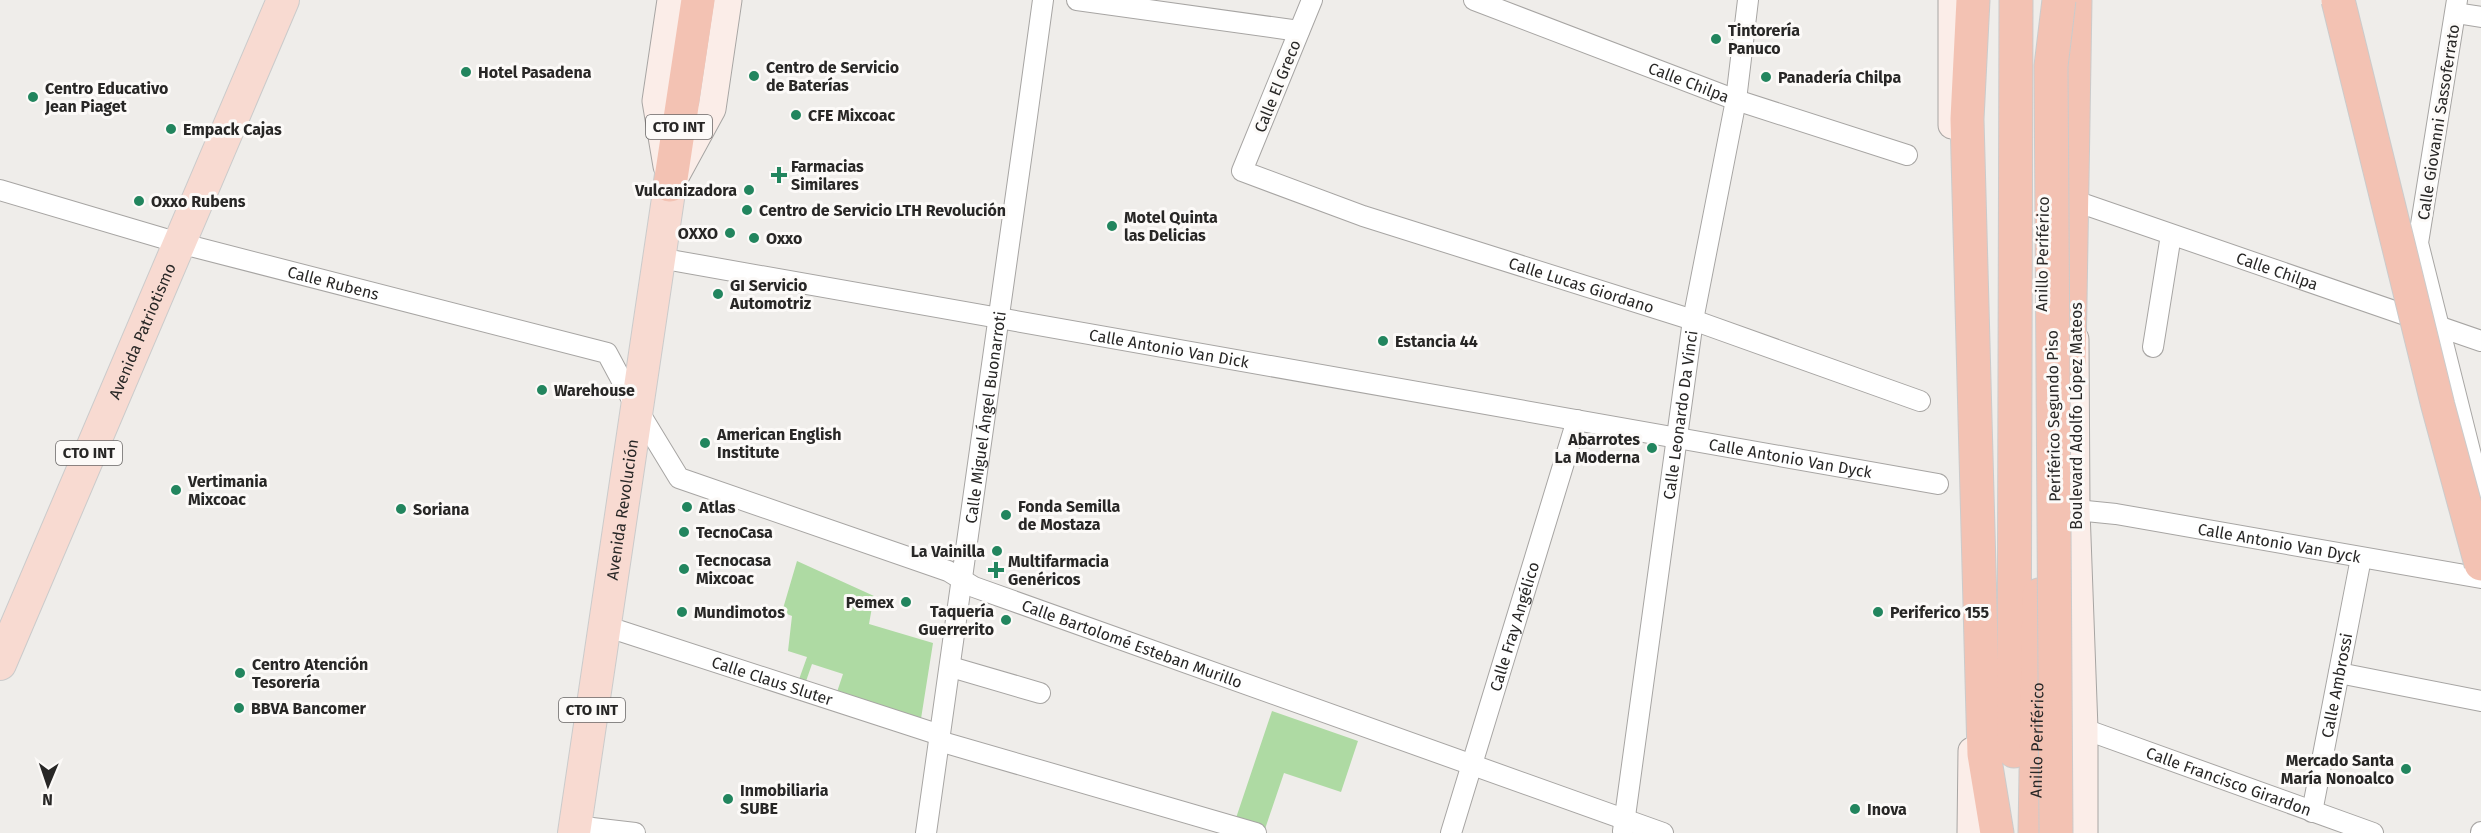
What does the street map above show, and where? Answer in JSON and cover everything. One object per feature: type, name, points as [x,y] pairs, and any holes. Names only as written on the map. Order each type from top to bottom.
[{"type":"highway","name":"CTO INT","points":[[670,185],[698,0]]},
{"type":"highway","points":[[1973,0],[1967,118],[1984,754],[1997,833]]},
{"type":"highway","points":[[2002,833],[2004,0]]},
{"type":"highway","name":"Anillo Periférico","points":[[2014,833],[2016,0]]},
{"type":"highway","name":"Anillo Periférico","points":[[2035,833],[2046,0]]},
{"type":"highway","name":"Periférico Segundo Piso","points":[[2056,833],[2052,66],[2059,0]]},
{"type":"highway","points":[[2037,724],[2065,631],[2075,0]]},
{"type":"highway","points":[[2337,0],[2435,396],[2481,564]]},
{"type":"main road","name":"Avenida Patriotismo","points":[[0,664],[283,0]]},
{"type":"main road","name":"Avenida Revolución","points":[[574,829],[670,185],[656,101],[671,0]]},
{"type":"main road","name":"Avenida Revolución","points":[[670,185],[712,109],[728,0]]},
{"type":"main road","points":[[1952,0],[1952,141],[1966,417],[1973,783],[1971,833]]},
{"type":"main road","name":"Boulevard Adolfo López Mateos","points":[[2084,833],[2084,729],[2076,510],[2075,201],[2091,0]]},
{"type":"street","name":"Calle Miguel Ángel Buonarroti","points":[[926,833],[951,667],[1042,0]]},
{"type":"street","points":[[1077,0],[1299,32]]},
{"type":"street","name":"Calle El Greco","points":[[1242,171],[1312,0]]},
{"type":"street","name":"Calle Chilpa","points":[[1474,0],[1736,100],[1907,155]]},
{"type":"street","name":"Calle Leonardo Da Vinci","points":[[1623,826],[1693,320],[1736,100],[1748,0]]},
{"type":"street","points":[[2457,7],[2481,17]]},
{"type":"street","name":"Calle Giovanni Sassoferrato","points":[[2438,326],[2418,243],[2457,7]]},
{"type":"street","name":"Calle Lucas Giordano","points":[[1242,171],[1363,216],[1693,320],[1920,401]]},
{"type":"street","name":"Calle Rubens","points":[[0,190],[179,243],[607,353],[637,410]]},
{"type":"street","name":"Calle Chilpa","points":[[2075,201],[2481,340]]},
{"type":"street","points":[[2153,347],[2171,235]]},
{"type":"street","name":"Calle Antonio Van Dick","points":[[659,258],[1678,438]]},
{"type":"street","points":[[2438,326],[2481,495]]},
{"type":"street","name":"Calle Bartolomé Esteban Murillo","points":[[637,410],[680,478],[948,571],[974,587],[1473,766],[1623,826],[1663,833]]},
{"type":"street","name":"Calle Fray Angélico","points":[[1451,833],[1577,420]]},
{"type":"street","name":"Calle Antonio Van Dyck","points":[[1678,438],[1938,484]]},
{"type":"street","name":"Calle Antonio Van Dyck","points":[[2076,510],[2116,514],[2481,578]]},
{"type":"street","name":"Calle Ambrossi","points":[[2312,812],[2361,558]]},
{"type":"street","name":"Calle Claus Sluter","points":[[604,626],[940,738],[1256,833]]},
{"type":"street","points":[[951,667],[1040,693]]},
{"type":"street","points":[[2339,673],[2481,701]]},
{"type":"street","name":"Calle Francisco Girardon","points":[[2084,729],[2373,833]]},
{"type":"street","points":[[574,829],[635,833]]},
{"type":"green space","points":[[797,561],[874,596],[869,624],[933,643],[920,725],[835,698],[843,674],[812,664],[804,687],[797,685],[807,657],[788,651],[792,616],[782,612]]},
{"type":"green space","points":[[1272,711],[1358,741],[1341,792],[1284,773],[1265,829],[1236,818]]},
{"type":"place","name":"Tintorería Panuco","points":[[1716,39]]},
{"type":"place","name":"Hotel Pasadena","points":[[466,72]]},
{"type":"place","name":"Centro de Servicio de Baterías","points":[[754,76]]},
{"type":"place","name":"Panadería Chilpa","points":[[1766,77]]},
{"type":"place","name":"Centro Educativo Jean Piaget","points":[[33,97]]},
{"type":"place","name":"CFE Mixcoac","points":[[796,115]]},
{"type":"place","name":"Empack Cajas","points":[[171,129]]},
{"type":"place","name":"Farmacias Similares","points":[[779,175]]},
{"type":"place","name":"Vulcanizadora","points":[[749,190]]},
{"type":"place","name":"Oxxo Rubens","points":[[139,201]]},
{"type":"place","name":"Centro de Servicio LTH Revolución","points":[[747,210]]},
{"type":"place","name":"Motel Quinta las Delicias","points":[[1112,226]]},
{"type":"place","name":"OXXO","points":[[730,233]]},
{"type":"place","name":"Oxxo","points":[[754,238]]},
{"type":"place","name":"GI Servicio Automotriz","points":[[718,294]]},
{"type":"place","name":"Estancia 44","points":[[1383,341]]},
{"type":"place","name":"Warehouse","points":[[542,390]]},
{"type":"place","name":"American English Institute","points":[[705,443]]},
{"type":"place","name":"Abarrotes La Moderna","points":[[1652,448]]},
{"type":"place","name":"Vertimania Mixcoac","points":[[176,490]]},
{"type":"place","name":"Atlas","points":[[687,507]]},
{"type":"place","name":"Soriana","points":[[401,509]]},
{"type":"place","name":"Fonda Semilla de Mostaza","points":[[1006,515]]},
{"type":"place","name":"TecnoCasa","points":[[684,532]]},
{"type":"place","name":"La Vainilla","points":[[997,551]]},
{"type":"place","name":"Tecnocasa Mixcoac","points":[[684,569]]},
{"type":"place","name":"Multifarmacia Genéricos","points":[[996,570]]},
{"type":"place","name":"Pemex","points":[[906,602]]},
{"type":"place","name":"Mundimotos","points":[[682,612]]},
{"type":"place","name":"Periferico 155","points":[[1878,612]]},
{"type":"place","name":"Taquería Guerrerito","points":[[1006,620]]},
{"type":"place","name":"Centro Atención Tesorería","points":[[240,673]]},
{"type":"place","name":"BBVA Bancomer","points":[[239,708]]},
{"type":"place","name":"Mercado Santa María Nonoalco","points":[[2406,769]]},
{"type":"place","name":"Inmobiliaria SUBE","points":[[728,799]]},
{"type":"place","name":"Inova","points":[[1855,809]]}]
